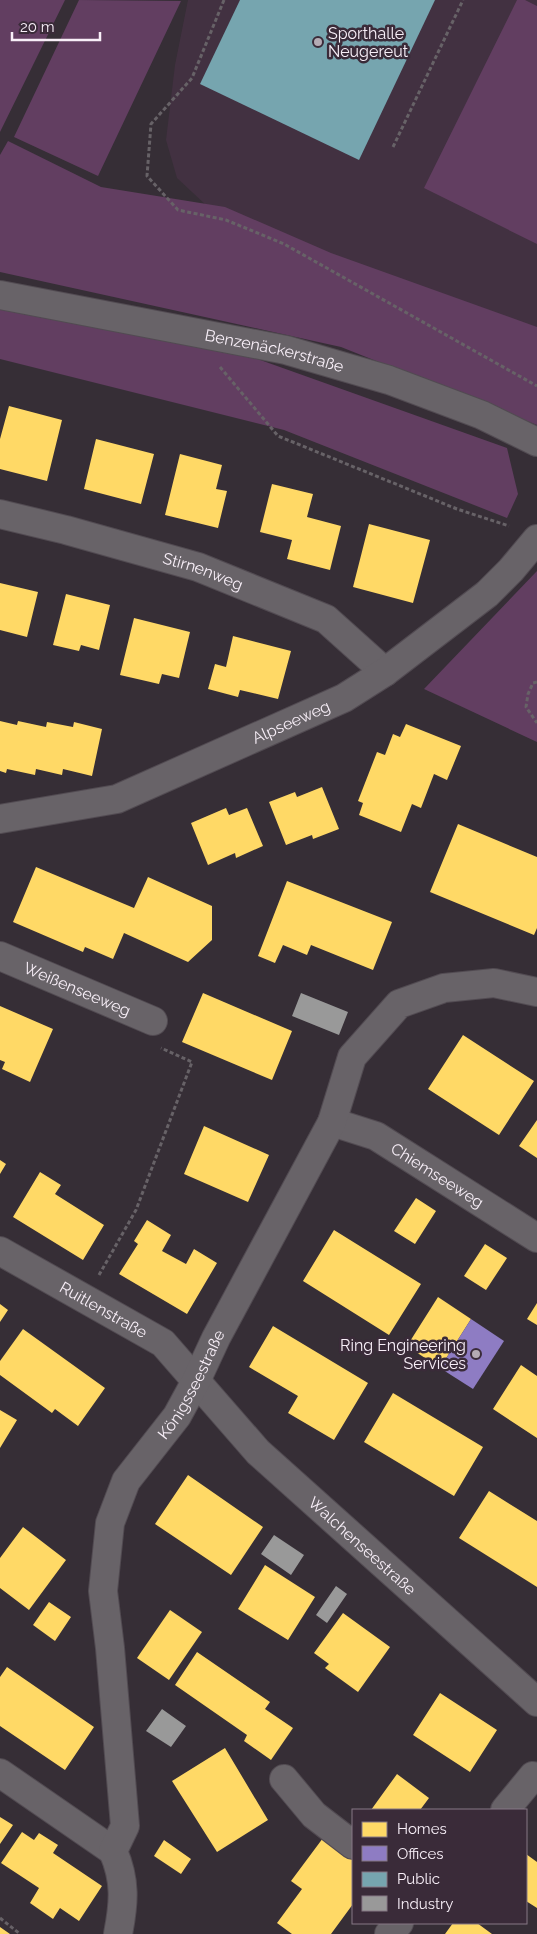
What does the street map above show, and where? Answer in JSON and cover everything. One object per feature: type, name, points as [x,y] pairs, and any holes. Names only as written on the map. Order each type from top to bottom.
[{"type":"street","name":"Benzenäckerstraße","points":[[0,294],[286,350],[389,380],[482,414],[537,442]]},
{"type":"street","name":"Stirnenweg","points":[[0,514],[66,530],[198,567],[326,619],[385,672]]},
{"type":"street","name":"Alpseeweg","points":[[0,818],[117,799],[344,698],[385,672],[487,594],[511,570],[537,539]]},
{"type":"street","name":"Weißenseeweg","points":[[0,956],[154,1021]]},
{"type":"street","name":"Königsseestraße","points":[[113,1851],[125,1826],[110,1648],[103,1591],[110,1523],[126,1481],[176,1416],[196,1381],[216,1338],[332,1122],[352,1057],[399,1004],[444,988],[494,983],[537,992]]},
{"type":"street","name":"Chiemseeweg","points":[[332,1122],[376,1136],[537,1238]]},
{"type":"street","name":"Ruitlenstraße","points":[[0,1251],[163,1343],[196,1381]]},
{"type":"street","name":"Walchenseestraße","points":[[196,1381],[258,1452],[537,1702]]},
{"type":"street","points":[[0,1773],[113,1851],[120,1868],[124,1904],[118,1934]]},
{"type":"street","points":[[506,1809],[532,1776]]},
{"type":"street","points":[[284,1779],[314,1815],[352,1844]]},
{"type":"street","points":[[389,1934],[398,1924]]},
{"type":"path","points":[[224,0],[192,78],[151,124],[147,176],[178,210],[226,220],[284,244],[537,386]]},
{"type":"path","points":[[393,147],[463,0]]},
{"type":"path","points":[[218,364],[278,436],[457,509],[510,526]]},
{"type":"path","points":[[537,682],[534,683],[528,694],[526,707],[537,723]]},
{"type":"path","points":[[86,1299],[136,1210],[192,1062]]},
{"type":"path","points":[[0,1918],[20,1934]]},
{"type":"shaded area","points":[[0,0],[65,0],[0,132]]},
{"type":"shaded area","points":[[79,0],[181,1],[98,176],[14,137]]},
{"type":"shaded area","points":[[188,0],[537,0],[537,345],[254,250],[177,178],[166,140],[175,65]]},
{"type":"shaded area","points":[[517,0],[525,0],[537,6],[537,244],[424,188]]},
{"type":"shaded area","points":[[8,141],[101,187],[225,207],[331,253],[537,327],[537,425],[341,347],[0,272],[0,155]]},
{"type":"shaded area","points":[[0,305],[224,347],[507,448],[518,494],[507,518],[284,430],[0,359]]},
{"type":"shaded area","points":[[537,571],[537,742],[424,689]]},
{"type":"building: Homes","points":[[9,406],[62,420],[47,481],[0,469],[0,439]]},
{"type":"building: Homes","points":[[96,439],[154,454],[141,504],[84,489]]},
{"type":"building: Homes","points":[[180,454],[222,465],[216,489],[227,491],[218,528],[165,515]]},
{"type":"building: Homes","points":[[272,484],[313,494],[307,517],[341,526],[330,570],[287,559],[292,540],[260,532]]},
{"type":"building: Homes","points":[[369,524],[430,540],[413,603],[353,587]]},
{"type":"building: Homes","points":[[0,583],[38,592],[27,637],[0,630]]},
{"type":"building: Homes","points":[[66,594],[110,605],[99,650],[81,645],[79,651],[53,645]]},
{"type":"building: Homes","points":[[134,618],[190,632],[179,678],[162,674],[159,684],[120,675]]},
{"type":"building: Homes","points":[[233,636],[291,651],[278,699],[240,690],[238,697],[208,689],[215,664],[226,667]]},
{"type":"building: Homes","points":[[0,721],[17,725],[18,721],[46,727],[47,722],[73,727],[74,722],[102,729],[92,776],[63,769],[62,775],[36,769],[35,775],[7,769],[6,773],[0,771]]},
{"type":"building: Homes","points":[[406,724],[461,746],[447,780],[434,774],[421,808],[412,804],[401,832],[359,815],[363,803],[358,801],[377,752],[385,755],[393,734],[400,737]]},
{"type":"building: Homes","points":[[322,787],[339,829],[313,839],[312,835],[286,845],[269,802],[295,792],[297,797]]},
{"type":"building: Homes","points":[[226,808],[229,815],[247,808],[263,846],[236,858],[235,853],[208,865],[191,823]]},
{"type":"building: Homes","points":[[458,824],[537,857],[537,928],[534,935],[430,892]]},
{"type":"building: Homes","points":[[36,867],[134,908],[148,877],[212,906],[212,940],[188,962],[124,933],[113,959],[85,947],[83,952],[13,922]]},
{"type":"building: Homes","points":[[287,881],[392,922],[373,970],[311,945],[307,955],[283,945],[275,963],[258,956]]},
{"type":"building: Homes","points":[[203,993],[292,1031],[272,1080],[182,1042]]},
{"type":"building: Homes","points":[[0,1006],[53,1029],[30,1082],[2,1069],[5,1062],[0,1060]]},
{"type":"building: Homes","points":[[463,1035],[534,1081],[499,1135],[428,1089]]},
{"type":"building: Homes","points":[[537,1120],[537,1158],[519,1146]]},
{"type":"building: Homes","points":[[204,1126],[269,1155],[248,1202],[184,1174]]},
{"type":"building: Homes","points":[[0,1160],[6,1164],[0,1174]]},
{"type":"building: Homes","points":[[40,1172],[61,1185],[55,1194],[104,1225],[83,1260],[13,1217]]},
{"type":"building: Homes","points":[[416,1198],[436,1211],[415,1244],[394,1231]]},
{"type":"building: Homes","points":[[147,1220],[171,1235],[162,1251],[186,1264],[194,1249],[217,1263],[187,1314],[119,1274],[138,1244],[134,1241]]},
{"type":"building: Homes","points":[[334,1230],[421,1284],[389,1335],[303,1281]]},
{"type":"building: Homes","points":[[485,1244],[507,1258],[486,1290],[464,1276]]},
{"type":"building: Homes","points":[[438,1297],[471,1319],[440,1368],[407,1346]]},
{"type":"building: Homes","points":[[537,1303],[537,1325],[527,1319]]},
{"type":"building: Homes","points":[[0,1304],[8,1310],[0,1322]]},
{"type":"building: Homes","points":[[273,1326],[368,1383],[334,1440],[288,1413],[298,1396],[249,1367]]},
{"type":"building: Homes","points":[[23,1329],[105,1388],[78,1426],[55,1409],[52,1413],[0,1375],[0,1361]]},
{"type":"building: Homes","points":[[521,1365],[537,1376],[537,1438],[493,1409]]},
{"type":"building: Homes","points":[[393,1393],[483,1447],[454,1496],[364,1442]]},
{"type":"building: Homes","points":[[0,1410],[17,1420],[0,1448]]},
{"type":"building: Homes","points":[[188,1475],[263,1527],[231,1575],[155,1524]]},
{"type":"building: Homes","points":[[489,1491],[537,1521],[537,1587],[459,1538]]},
{"type":"building: Homes","points":[[23,1527],[66,1560],[29,1610],[0,1588],[0,1558]]},
{"type":"building: Homes","points":[[265,1565],[315,1597],[288,1640],[238,1609]]},
{"type":"building: Homes","points":[[49,1602],[71,1617],[55,1641],[33,1625]]},
{"type":"building: Homes","points":[[170,1610],[202,1632],[169,1680],[137,1658]]},
{"type":"building: Homes","points":[[343,1613],[390,1647],[358,1692],[325,1668],[329,1664],[314,1653]]},
{"type":"building: Homes","points":[[197,1652],[270,1702],[265,1709],[293,1728],[271,1760],[244,1741],[247,1735],[175,1685]]},
{"type":"building: Homes","points":[[7,1667],[94,1727],[65,1770],[0,1726],[0,1677]]},
{"type":"building: Homes","points":[[440,1693],[497,1730],[470,1772],[413,1735]]},
{"type":"building: Homes","points":[[225,1748],[268,1820],[217,1852],[172,1781]]},
{"type":"building: Homes","points":[[397,1774],[429,1798],[421,1809],[372,1809]]},
{"type":"building: Homes","points":[[0,1817],[13,1825],[0,1844]]},
{"type":"building: Homes","points":[[22,1832],[34,1840],[39,1833],[58,1845],[53,1853],[102,1886],[79,1921],[60,1908],[53,1919],[30,1903],[39,1888],[1,1863]]},
{"type":"building: Homes","points":[[323,1838],[352,1859],[352,1905],[331,1934],[292,1934],[277,1923],[302,1889],[291,1881]]},
{"type":"building: Homes","points":[[164,1840],[191,1859],[181,1874],[154,1856]]},
{"type":"building: Homes","points":[[527,1855],[537,1862],[537,1908],[527,1902]]},
{"type":"building: Homes","points":[[452,1924],[478,1924],[492,1934],[445,1934]]},
{"type":"building: Homes","points":[[0,1927],[10,1934],[0,1934]]},
{"type":"building: Offices","points":[[471,1319],[504,1341],[473,1389],[440,1368]]},
{"type":"building: Public","name":"Sporthalle Neugereut","points":[[240,0],[435,0],[359,160],[200,84]]},
{"type":"building: Industry","points":[[301,993],[348,1012],[339,1035],[292,1016]]},
{"type":"building: Industry","points":[[274,1535],[304,1555],[291,1575],[261,1554]]},
{"type":"building: Industry","points":[[336,1586],[347,1594],[327,1623],[316,1615]]},
{"type":"building: Industry","points":[[162,1709],[186,1726],[171,1747],[146,1731]]},
{"type":"place","name":"Sporthalle Neugereut","points":[[318,42]]},
{"type":"place","name":"Ring Engineering Services","points":[[476,1354]]}]
